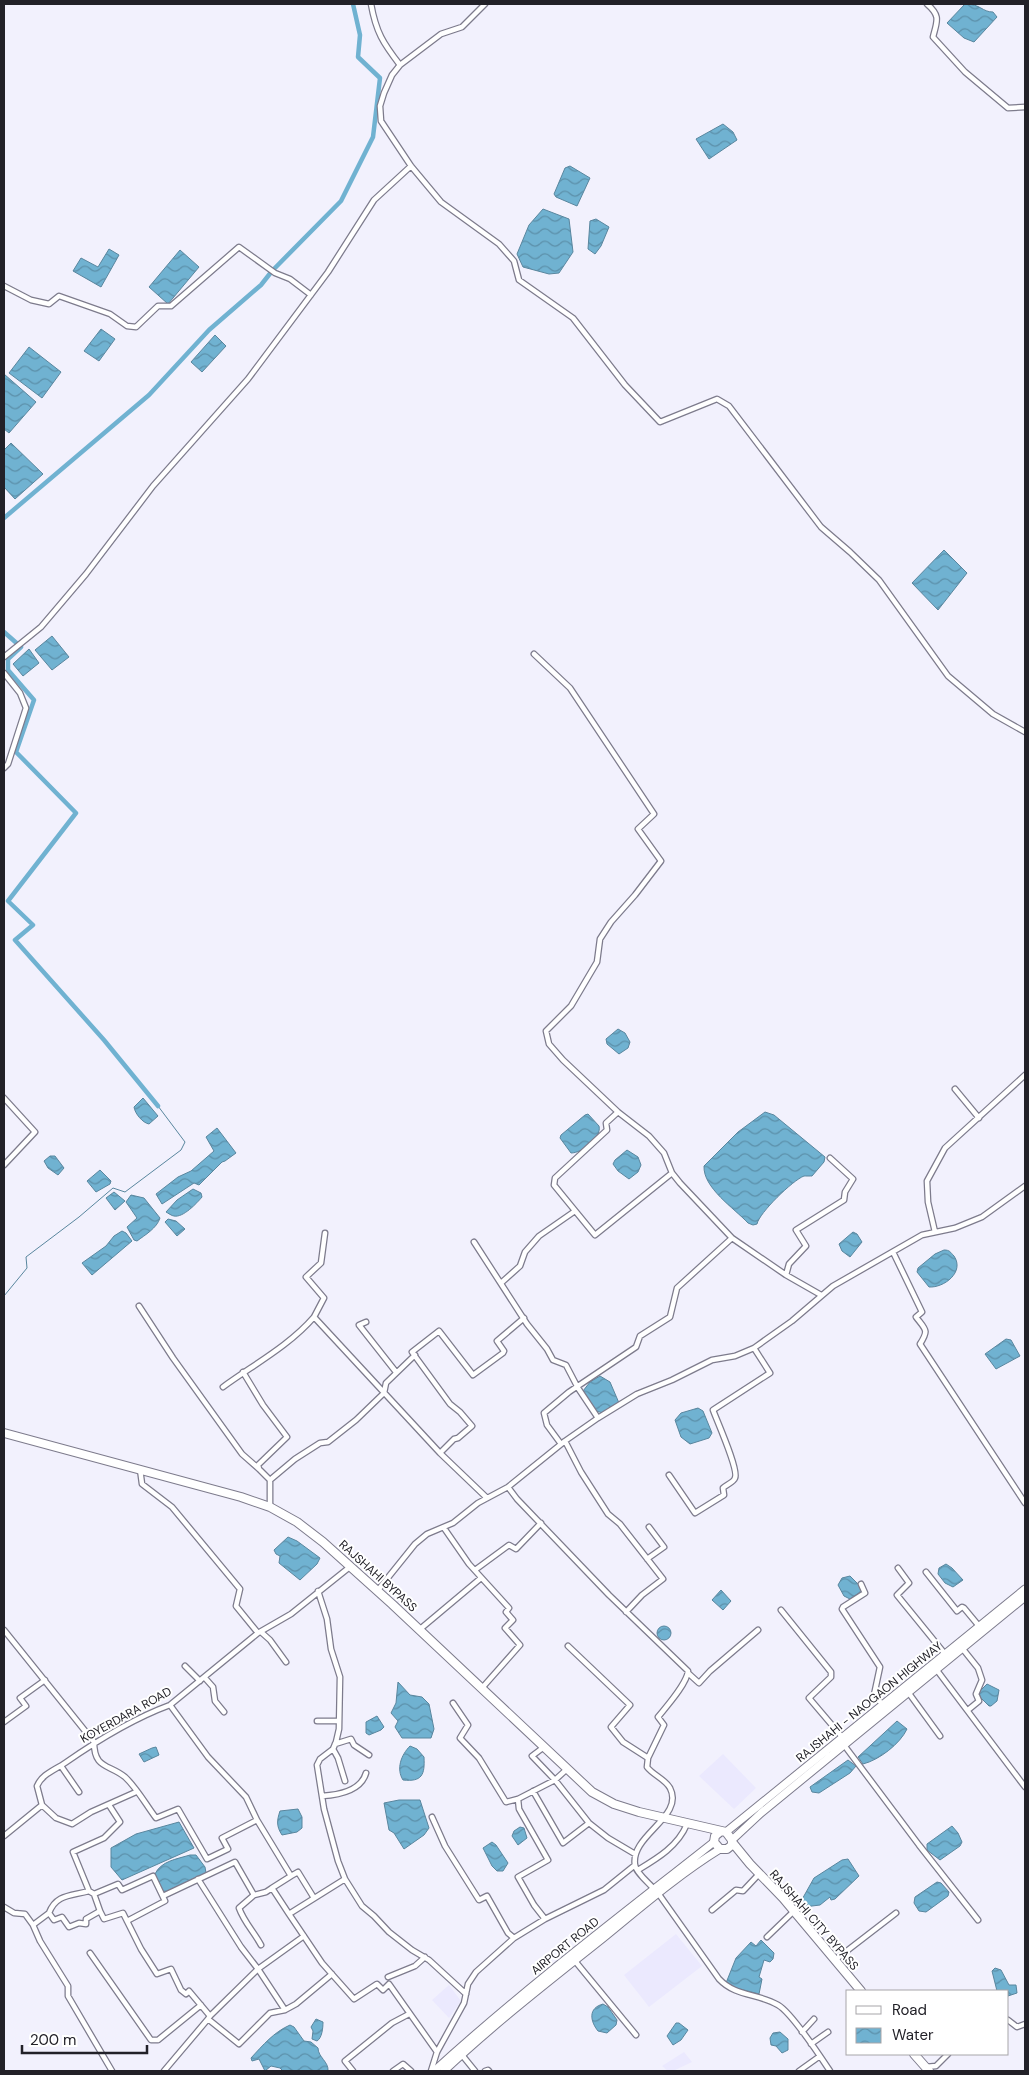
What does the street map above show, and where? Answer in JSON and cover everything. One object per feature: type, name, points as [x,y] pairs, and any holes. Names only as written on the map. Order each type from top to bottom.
[{"type":"highway","name":"RAJSHAHI BYPASS","points":[[4,1433],[241,1497],[270,1507],[297,1522],[378,1590],[592,1792],[614,1804],[687,1823]]},
{"type":"highway","points":[[687,1823],[723,1832]]},
{"type":"highway","points":[[687,1823],[704,1831],[722,1850],[730,1852],[750,1864]]},
{"type":"highway","points":[[714,1841],[723,1832]]},
{"type":"highway","name":"RAJSHAHI CITY BYPASS","points":[[723,1832],[794,1911],[860,1990]]},
{"type":"highway","points":[[722,1850],[730,1847],[732,1841]]},
{"type":"highway","points":[[915,2055],[927,2069]]},
{"type":"main road","name":"RAJSHAHI - NAOGAON HIGHWAY","points":[[732,1841],[755,1818],[945,1654],[1025,1589]]},
{"type":"main road","name":"RAJSHAHI - NAOGAON HIGHWAY","points":[[885,1707],[908,1692],[1025,1597]]},
{"type":"main road","name":"RAJSHAHI - NAOGAON HIGHWAY","points":[[723,1832],[844,1741]]},
{"type":"main road","name":"AIRPORT ROAD","points":[[444,2071],[714,1841]]},
{"type":"main road","name":"AIRPORT ROAD","points":[[433,2071],[469,2040],[656,1891],[693,1866],[722,1850]]},
{"type":"street","points":[[371,4],[374,25],[384,44],[400,65]]},
{"type":"street","points":[[485,4],[462,27],[441,34],[400,65],[392,75],[384,92],[380,106],[381,121],[411,166],[441,202],[499,244],[514,261],[519,280],[574,318],[625,385],[660,422],[717,399],[729,406],[821,527],[879,580],[948,676],[993,714],[1025,732]]},
{"type":"street","points":[[927,4],[935,11],[938,18],[933,37],[966,72],[1008,108],[1025,107]]},
{"type":"street","points":[[4,657],[41,627],[86,574],[153,486],[248,379],[328,272],[374,200],[411,166]]},
{"type":"street","points":[[4,286],[31,300],[50,304],[60,296],[110,314],[126,326],[136,327],[158,306],[171,306],[239,247],[275,273],[290,279],[311,295]]},
{"type":"street","points":[[534,654],[570,688],[654,814],[638,829],[660,861],[635,895],[611,922],[600,939],[597,962],[571,1006],[546,1031],[550,1044],[563,1060],[618,1112],[649,1136],[664,1153],[672,1173],[732,1238],[786,1275],[821,1295]]},
{"type":"street","points":[[4,673],[20,693],[26,708],[8,764],[4,768]]},
{"type":"street","points":[[935,1232],[928,1202],[927,1181],[945,1148],[1025,1075]]},
{"type":"street","points":[[955,1089],[980,1118]]},
{"type":"street","points":[[4,1098],[35,1132],[4,1165]]},
{"type":"street","points":[[618,1112],[606,1123],[607,1130],[555,1178],[554,1185],[595,1235],[672,1173]]},
{"type":"street","points":[[786,1275],[789,1264],[806,1249],[796,1230],[844,1200],[845,1192],[853,1178],[830,1158]]},
{"type":"street","points":[[378,1590],[415,1544],[427,1534],[444,1528],[487,1498],[508,1487],[598,1418],[638,1394],[712,1360],[735,1356],[754,1348],[792,1321],[833,1286],[922,1235],[955,1228],[982,1217],[1025,1186]]},
{"type":"street","points":[[501,1283],[520,1266],[525,1252],[539,1236],[575,1211]]},
{"type":"street","points":[[223,1387],[302,1332],[314,1317],[324,1298],[306,1277],[321,1263],[325,1232]]},
{"type":"street","points":[[626,1612],[642,1595],[663,1579],[620,1524],[604,1508],[563,1443],[547,1425],[544,1414],[569,1392],[578,1388],[636,1347],[640,1336],[670,1317],[677,1288],[732,1238]]},
{"type":"street","points":[[474,1242],[524,1318],[547,1349],[552,1360],[566,1365],[578,1388],[598,1418]]},
{"type":"street","points":[[893,1252],[922,1312],[916,1317],[926,1331],[926,1336],[920,1344],[1025,1503]]},
{"type":"street","points":[[139,1306],[173,1358],[242,1454],[270,1480],[270,1507]]},
{"type":"street","points":[[314,1317],[440,1453],[487,1498]]},
{"type":"street","points":[[440,1453],[454,1439],[458,1438],[472,1426],[450,1404],[412,1352],[439,1331],[473,1375],[504,1351],[496,1341],[524,1318]]},
{"type":"street","points":[[366,1322],[359,1325],[396,1372]]},
{"type":"street","points":[[669,1475],[696,1513],[724,1495],[723,1488],[735,1480],[733,1464],[713,1410],[770,1374],[754,1348]]},
{"type":"street","points":[[270,1480],[295,1459],[320,1443],[328,1442],[356,1420],[384,1393],[386,1383],[414,1355]]},
{"type":"street","points":[[243,1372],[263,1405],[287,1437],[258,1465],[258,1468]]},
{"type":"street","points":[[140,1469],[142,1484],[172,1507],[240,1589],[236,1606],[247,1622],[270,1640],[286,1662]]},
{"type":"street","points":[[508,1487],[517,1499],[626,1612],[699,1683],[724,1658],[758,1630]]},
{"type":"street","points":[[475,1570],[508,1545],[516,1549],[541,1523]]},
{"type":"street","points":[[647,1559],[664,1547],[649,1527]]},
{"type":"street","points":[[444,1528],[481,1578],[509,1608],[506,1612],[513,1620],[505,1628],[520,1645],[482,1688]]},
{"type":"street","name":"KOYERDARA ROAD","points":[[42,1805],[37,1786],[44,1775],[94,1742],[170,1705],[259,1632],[291,1614],[351,1566]]},
{"type":"street","points":[[898,1568],[909,1583],[897,1595],[945,1654]]},
{"type":"street","points":[[926,1572],[957,1611],[962,1607],[964,1608],[979,1626]]},
{"type":"street","points":[[420,1630],[481,1578]]},
{"type":"street","points":[[861,1584],[865,1593],[842,1609],[880,1667],[874,1695],[885,1707]]},
{"type":"street","points":[[318,1592],[327,1619],[331,1649],[339,1673],[339,1729],[332,1749],[320,1759],[317,1765],[322,1796],[338,1861],[345,1879],[362,1906],[389,1932],[425,1957],[466,1994]]},
{"type":"street","points":[[781,1610],[831,1672],[831,1677],[809,1698],[844,1741],[919,1845],[978,1920]]},
{"type":"street","points":[[4,1630],[94,1742],[94,1753],[103,1766],[124,1777],[156,1818],[178,1809],[207,1859],[228,1850],[222,1838],[257,1820]]},
{"type":"street","points":[[568,1646],[630,1705],[611,1727],[623,1742],[648,1758]]},
{"type":"street","points":[[962,1648],[978,1668],[982,1680],[976,1694],[980,1701],[968,1710]]},
{"type":"street","points":[[185,1666],[213,1687],[215,1701],[224,1712]]},
{"type":"street","points":[[936,1669],[1025,1787]]},
{"type":"street","points":[[688,1673],[676,1694],[658,1717],[664,1725],[648,1758],[647,1766],[670,1787],[672,1797],[665,1818],[640,1844],[635,1854],[635,1865],[656,1891],[718,1979],[727,1988],[779,2005],[802,2032],[830,2071]]},
{"type":"street","points":[[4,1722],[26,1706],[20,1698],[45,1680]]},
{"type":"street","points":[[908,1692],[940,1736]]},
{"type":"street","points":[[453,1703],[468,1725],[460,1738],[479,1758],[506,1802],[518,1799],[555,1780],[567,1769]]},
{"type":"street","points":[[170,1705],[177,1718],[208,1756],[246,1797],[257,1820],[291,1876]]},
{"type":"street","points":[[317,1721],[338,1721]]},
{"type":"street","points":[[335,1744],[351,1739],[354,1745],[368,1754]]},
{"type":"street","points":[[544,1748],[532,1756],[555,1780],[589,1823],[608,1838],[635,1854]]},
{"type":"street","points":[[332,1749],[338,1758],[345,1781]]},
{"type":"street","points":[[60,1766],[79,1792]]},
{"type":"street","points":[[322,1796],[337,1795],[355,1788],[364,1780],[366,1773]]},
{"type":"street","points":[[1020,1780],[1025,1776]]},
{"type":"street","points":[[533,1791],[563,1843],[589,1823]]},
{"type":"street","points":[[4,1828],[6,1834],[42,1805],[56,1818],[72,1824],[91,1812],[136,1792]]},
{"type":"street","points":[[518,1799],[519,1810],[548,1860],[518,1876],[534,1905],[545,1919]]},
{"type":"street","points":[[109,1805],[120,1822],[104,1838],[73,1852],[104,1919],[123,1913],[141,1949],[157,1974],[171,1968],[180,1990],[186,1994],[190,1992],[209,2017],[238,2044],[270,2013],[285,2010],[306,1996],[332,1974]]},
{"type":"street","points":[[432,1817],[445,1846],[479,1900],[487,1896],[508,1933],[514,1938]]},
{"type":"street","points":[[638,1870],[677,1842],[683,1834],[687,1823]]},
{"type":"street","points":[[163,1896],[235,1862],[254,1895]]},
{"type":"street","points":[[433,2071],[437,2052],[464,2003],[468,1984],[476,1972],[514,1938],[545,1919],[604,1890],[635,1865]]},
{"type":"street","points":[[261,1944],[251,1926],[244,1921],[239,1908],[254,1895],[266,1892],[298,1872],[314,1898]]},
{"type":"street","points":[[712,1910],[736,1890],[743,1891],[759,1874]]},
{"type":"street","points":[[33,1925],[49,1913],[54,1902],[59,1898],[92,1893],[118,1884],[122,1890],[153,1876],[165,1901],[126,1921]]},
{"type":"street","points":[[198,1879],[241,1947],[285,2010]]},
{"type":"street","points":[[289,1914],[345,1879]]},
{"type":"street","points":[[272,1888],[332,1974],[354,1999],[377,1984],[383,1990],[389,1984],[437,2052]]},
{"type":"street","points":[[4,1907],[14,1914],[25,1914],[33,1925],[40,1941],[68,1986],[68,1996],[112,2071]]},
{"type":"street","points":[[49,1913],[54,1920],[62,1918],[69,1927],[79,1923],[86,1924],[86,1919],[100,1911]]},
{"type":"street","points":[[767,1937],[794,1911]]},
{"type":"street","points":[[835,1960],[896,1913]]},
{"type":"street","points":[[164,2071],[209,2017],[258,1969],[304,1936]]},
{"type":"street","points":[[90,1953],[151,2040],[158,2040],[201,2005]]},
{"type":"street","points":[[388,1977],[414,1966],[425,1957]]},
{"type":"street","points":[[575,1961],[636,2035]]},
{"type":"street","points":[[353,2071],[345,2061],[392,2023],[409,2014]]},
{"type":"street","points":[[802,2032],[814,2019]]},
{"type":"street","points":[[1009,2021],[1017,2027],[1025,2024]]},
{"type":"street","points":[[811,2044],[828,2032]]},
{"type":"street","points":[[462,2055],[475,2071]]},
{"type":"street","points":[[927,2069],[936,2066],[947,2055]]},
{"type":"street","points":[[799,2071],[820,2056]]},
{"type":"street","points":[[393,2071],[403,2064],[411,2071]]},
{"type":"street","points":[[485,2071],[489,2071]]},
{"type":"shaded area","points":[[723,1754],[756,1788],[734,1809],[699,1776]]},
{"type":"shaded area","points":[[676,1934],[702,1966],[649,2007],[624,1975]]},
{"type":"shaded area","points":[[449,1985],[461,2001],[449,2018],[432,2000]]},
{"type":"shaded area","points":[[684,2052],[692,2062],[673,2071],[668,2071],[662,2066]]},
{"type":"water","points":[[965,4],[975,5],[986,11],[993,12],[997,17],[974,42],[964,38],[947,23]]},
{"type":"water","points":[[723,124],[733,132],[737,140],[709,159],[696,139]]},
{"type":"water","points":[[570,166],[590,178],[577,206],[556,197],[554,194],[565,168]]},
{"type":"water","points":[[543,209],[569,219],[573,252],[559,273],[549,274],[523,267],[517,254],[529,225]]},
{"type":"water","points":[[596,219],[609,227],[601,246],[595,254],[588,249],[590,221]]},
{"type":"water","points":[[109,249],[119,255],[101,287],[73,271],[81,258],[98,267]]},
{"type":"water","points":[[180,250],[199,267],[168,304],[149,287]]},
{"type":"water","points":[[101,329],[115,339],[99,361],[84,351]]},
{"type":"water","points":[[215,335],[226,346],[202,372],[191,362]]},
{"type":"water","points":[[29,347],[61,372],[42,398],[9,373]]},
{"type":"water","points":[[4,374],[36,402],[9,433],[4,429]]},
{"type":"water","points":[[11,443],[43,474],[15,499],[4,487],[4,450]]},
{"type":"water","points":[[944,550],[967,573],[938,610],[912,583]]},
{"type":"water","points":[[52,636],[69,657],[52,670],[35,650]]},
{"type":"water","points":[[29,649],[39,663],[23,676],[13,664]]},
{"type":"water","points":[[618,1029],[625,1033],[630,1042],[628,1048],[619,1054],[607,1044],[606,1039]]},
{"type":"water","points":[[143,1098],[158,1116],[149,1124],[140,1118],[134,1107]]},
{"type":"water","points":[[765,1112],[774,1115],[825,1157],[824,1162],[812,1176],[804,1176],[792,1184],[770,1205],[757,1224],[753,1225],[748,1223],[714,1190],[708,1182],[704,1166],[738,1132]]},
{"type":"water","points":[[588,1114],[599,1126],[599,1131],[594,1140],[585,1148],[571,1153],[560,1138],[561,1135]]},
{"type":"water","points":[[217,1128],[236,1153],[222,1162],[199,1185],[194,1183],[162,1204],[156,1194],[178,1177],[191,1171],[214,1151],[206,1137]]},
{"type":"water","points":[[627,1150],[638,1157],[641,1165],[638,1172],[629,1179],[618,1171],[613,1164]]},
{"type":"water","points":[[50,1156],[55,1156],[64,1168],[58,1175],[48,1168],[44,1161]]},
{"type":"water","points":[[100,1170],[111,1181],[110,1184],[96,1192],[87,1181]]},
{"type":"water","points":[[193,1189],[201,1193],[202,1197],[190,1210],[178,1216],[173,1216],[166,1212],[177,1200]]},
{"type":"water","points":[[114,1192],[125,1201],[115,1210],[106,1198]]},
{"type":"water","points":[[131,1195],[144,1198],[160,1218],[154,1228],[137,1241],[134,1240],[127,1227],[137,1218],[126,1202]]},
{"type":"water","points":[[168,1219],[176,1221],[185,1229],[177,1236],[165,1222]]},
{"type":"water","points":[[122,1231],[132,1241],[92,1275],[82,1263],[106,1246],[114,1236]]},
{"type":"water","points":[[853,1232],[857,1234],[862,1242],[850,1257],[842,1251],[839,1244]]},
{"type":"water","points":[[944,1250],[949,1251],[957,1262],[955,1273],[941,1285],[929,1287],[917,1272],[918,1268],[935,1254]]},
{"type":"water","points":[[1006,1339],[1011,1340],[1020,1356],[996,1369],[985,1354]]},
{"type":"water","points":[[600,1376],[610,1382],[619,1403],[603,1413],[596,1411],[583,1391],[590,1382]]},
{"type":"water","points":[[698,1408],[703,1411],[712,1433],[709,1438],[690,1444],[681,1437],[675,1420],[681,1413]]},
{"type":"water","points":[[288,1537],[297,1541],[320,1558],[317,1564],[300,1580],[279,1563],[280,1556],[274,1550]]},
{"type":"water","points":[[946,1564],[963,1580],[953,1587],[945,1583],[938,1574],[939,1568]]},
{"type":"water","points":[[850,1576],[862,1588],[860,1592],[850,1599],[844,1596],[838,1585],[842,1578]]},
{"type":"water","points":[[721,1590],[731,1601],[723,1610],[712,1600]]},
{"type":"water","points":[[661,1626],[667,1626],[671,1633],[667,1640],[661,1640],[657,1636],[657,1630]]},
{"type":"water","points":[[398,1682],[410,1695],[422,1697],[429,1704],[434,1729],[431,1738],[402,1738],[395,1727],[398,1721],[391,1713],[396,1703]]},
{"type":"water","points":[[987,1684],[999,1690],[997,1701],[991,1706],[980,1697],[979,1692]]},
{"type":"water","points":[[377,1716],[384,1727],[369,1735],[366,1733],[366,1722]]},
{"type":"water","points":[[897,1721],[907,1729],[904,1735],[882,1755],[863,1764],[858,1757]]},
{"type":"water","points":[[410,1746],[417,1749],[424,1757],[423,1773],[414,1780],[403,1780],[400,1771],[401,1762]]},
{"type":"water","points":[[156,1747],[159,1755],[144,1762],[139,1754]]},
{"type":"water","points":[[848,1760],[856,1766],[850,1773],[819,1793],[812,1792],[810,1787]]},
{"type":"water","points":[[399,1800],[420,1800],[429,1828],[424,1835],[404,1849],[394,1833],[389,1830],[384,1803]]},
{"type":"water","points":[[298,1809],[302,1817],[302,1828],[297,1832],[282,1835],[278,1823],[280,1811]]},
{"type":"water","points":[[179,1822],[194,1848],[122,1880],[111,1867],[111,1848],[136,1834]]},
{"type":"water","points":[[952,1826],[962,1842],[960,1846],[940,1860],[927,1850],[927,1844]]},
{"type":"water","points":[[520,1827],[524,1828],[527,1838],[518,1845],[512,1836],[514,1831]]},
{"type":"water","points":[[492,1842],[508,1863],[503,1871],[497,1871],[492,1866],[483,1848]]},
{"type":"water","points":[[196,1855],[205,1867],[206,1873],[169,1893],[162,1893],[155,1874],[161,1866],[170,1861]]},
{"type":"water","points":[[848,1859],[859,1876],[835,1899],[831,1900],[830,1897],[820,1905],[804,1907],[800,1903],[814,1878],[842,1860]]},
{"type":"water","points":[[937,1882],[941,1883],[949,1892],[948,1896],[926,1912],[919,1911],[914,1903],[915,1897]]},
{"type":"water","points":[[761,1940],[774,1953],[773,1959],[770,1962],[764,1960],[759,1977],[762,1979],[759,1994],[729,1986],[726,1983],[736,1958],[751,1942],[756,1946]]},
{"type":"water","points":[[995,1968],[1001,1970],[1009,1985],[1016,1985],[1017,1993],[1009,1996],[1009,1990],[997,1990],[992,1971]]},
{"type":"water","points":[[603,2004],[608,2007],[617,2020],[616,2025],[607,2033],[598,2031],[592,2019],[595,2009]]},
{"type":"water","points":[[316,2019],[323,2022],[321,2035],[317,2041],[312,2039],[313,2031],[311,2027]]},
{"type":"water","points":[[676,2023],[679,2023],[688,2030],[681,2040],[673,2045],[667,2036]]},
{"type":"water","points":[[290,2025],[294,2027],[304,2041],[311,2042],[318,2048],[328,2071],[283,2071],[280,2068],[271,2066],[265,2071],[259,2059],[252,2061],[251,2058],[269,2039]]},
{"type":"water","points":[[780,2032],[788,2039],[788,2050],[782,2053],[776,2046],[771,2045],[770,2038],[773,2033]]},
{"type":"waterway","points":[[4,518],[149,395],[209,330],[261,285],[272,271],[341,201],[373,137],[380,78],[358,57],[360,35],[353,4]]},
{"type":"waterway","points":[[4,632],[21,647],[8,659],[8,670],[34,700],[16,752],[76,813],[8,901],[33,925],[15,940],[104,1040],[158,1106]]},
{"type":"waterway","points":[[4,1296],[27,1268],[26,1257],[79,1217],[113,1188],[125,1192],[181,1150],[185,1142],[158,1106]]}]
